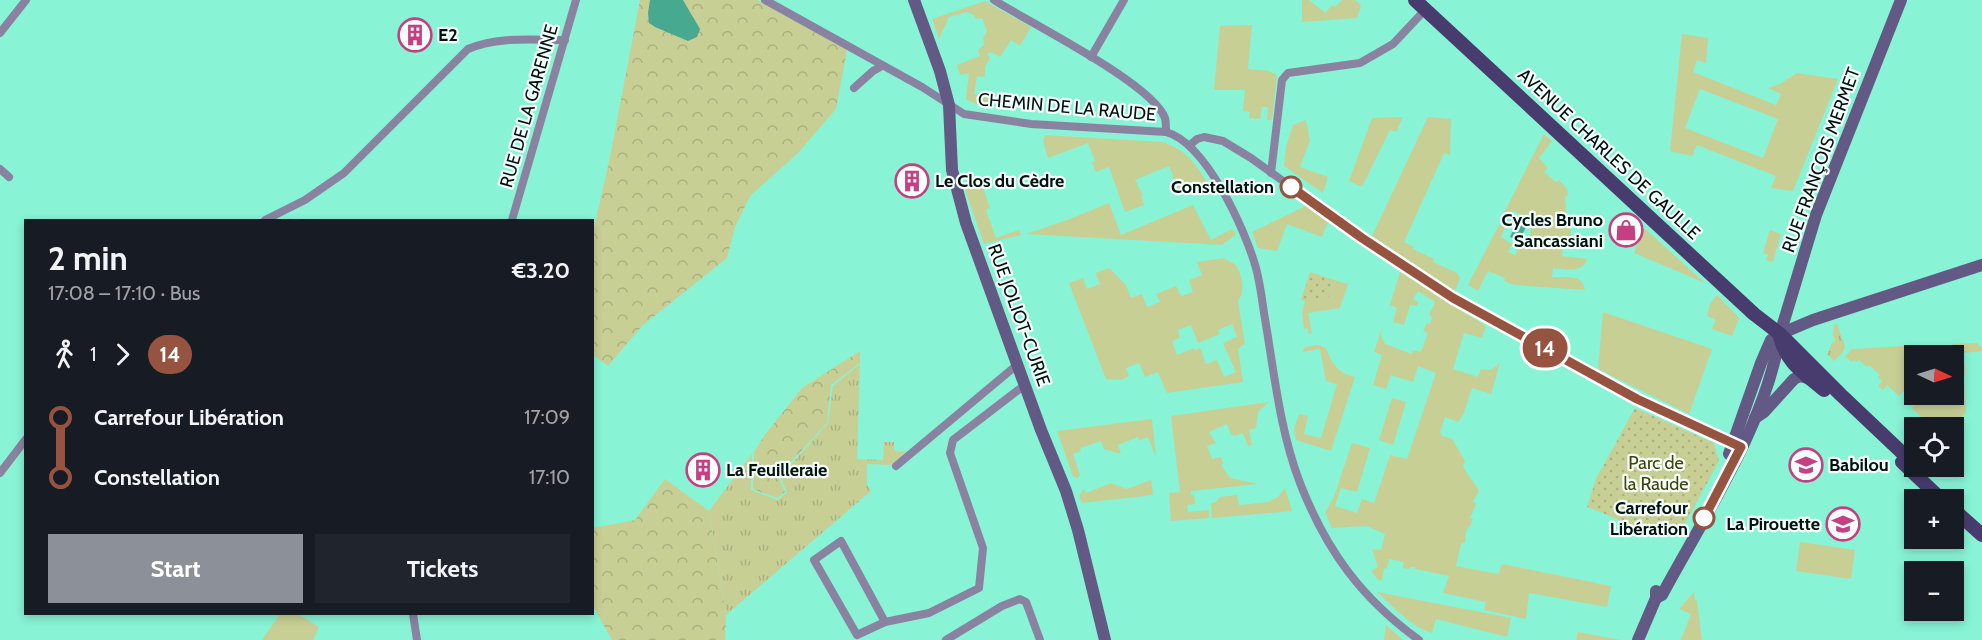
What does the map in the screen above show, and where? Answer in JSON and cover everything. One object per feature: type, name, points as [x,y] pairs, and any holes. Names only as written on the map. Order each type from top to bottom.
[{"type":"main road","name":"RUE JOLIOT-CURIE","points":[[915,0],[940,70],[948,105],[952,170],[956,187],[976,252],[1078,530],[1105,640]]},
{"type":"main road","name":"RUE FRANÇOIS MERMET","points":[[1755,418],[1816,215],[1901,0]]},
{"type":"main road","name":"AVENUE CHARLES DE GAULLE","points":[[1420,5],[1761,321],[1780,334],[1904,454]]},
{"type":"main road","points":[[1738,446],[1767,346],[1771,340],[1814,320],[1982,264]]},
{"type":"main road","points":[[1780,334],[1784,351],[1789,359],[1930,489]]},
{"type":"main road","points":[[1638,640],[1656,598],[1662,595],[1738,446],[1755,418],[1764,412],[1794,379],[1800,376],[1811,379]]},
{"type":"main road","name":"AVENUE CHARLES DE GAULLE","points":[[1929,477],[1941,489]]},
{"type":"main road","name":"AVENUE CHARLES DE GAULLE","points":[[1964,510],[1982,526]]},
{"type":"main road","points":[[1964,519],[1982,535]]},
{"type":"street","points":[[0,33],[26,0]]},
{"type":"street","name":"RUE DE LA GARENNE","points":[[512,219],[576,0]]},
{"type":"street","name":"CHEMIN DE LA RAUDE","points":[[765,0],[922,87],[964,114],[1031,124],[1166,132],[1175,134],[1190,146]]},
{"type":"street","points":[[993,0],[1118,73],[1146,95],[1164,115],[1166,132]]},
{"type":"street","points":[[1091,57],[1124,0]]},
{"type":"street","points":[[1271,173],[1282,80],[1287,73],[1360,63],[1393,44],[1420,5]]},
{"type":"street","points":[[267,219],[305,200],[344,173],[468,49],[494,41],[565,40]]},
{"type":"street","points":[[854,88],[882,66]]},
{"type":"street","points":[[1419,640],[1389,617],[1361,589],[1329,546],[1311,510],[1296,473],[1282,426],[1256,268],[1238,222],[1215,179],[1190,146],[1197,139],[1204,137],[1217,139],[1237,149],[1362,238],[1453,298],[1637,399],[1738,446]]},
{"type":"street","points":[[0,169],[9,177]]},
{"type":"street","points":[[896,466],[1018,364]]},
{"type":"street","points":[[885,622],[841,541],[814,560],[857,635],[885,622],[929,613],[979,588],[983,548],[950,453],[953,440],[1026,384]]},
{"type":"street","points":[[0,473],[24,442]]},
{"type":"street","points":[[946,640],[1002,606],[1020,599],[1026,602],[1040,640]]},
{"type":"street","points":[[413,615],[417,640]]},
{"type":"green space","points":[[640,0],[757,0],[847,50],[836,109],[798,153],[750,196],[735,227],[727,258],[642,326],[608,366],[594,356],[594,228]]},
{"type":"green space","points":[[1302,0],[1309,0],[1325,13],[1332,5],[1335,7],[1342,0],[1355,0],[1361,5],[1357,18],[1302,22]]},
{"type":"green space","points":[[985,1],[1031,27],[1020,46],[1011,40],[1000,57],[991,52],[987,54],[990,58],[985,67],[985,77],[977,76],[974,94],[991,99],[990,107],[978,105],[966,99],[969,73],[960,75],[957,65],[980,56],[978,50],[984,45],[983,38],[987,31],[982,18],[975,19],[974,15],[967,12],[949,17],[939,39],[932,19]]},
{"type":"green space","points":[[1252,25],[1248,69],[1269,71],[1277,75],[1272,120],[1267,120],[1268,107],[1262,107],[1260,119],[1249,118],[1250,112],[1243,111],[1245,90],[1214,90],[1220,26]]},
{"type":"green space","points":[[1682,34],[1708,38],[1706,63],[1697,60],[1693,72],[1776,105],[1781,94],[1768,88],[1780,84],[1797,73],[1838,79],[1793,191],[1771,188],[1776,176],[1697,145],[1692,156],[1670,151]],"holes":[[[1700,89],[1778,119],[1763,158],[1685,128]]]},
{"type":"green space","points":[[1403,117],[1396,132],[1390,130],[1362,187],[1349,181],[1372,118]]},
{"type":"green space","points":[[1428,117],[1451,119],[1450,155],[1444,153],[1404,242],[1434,259],[1433,262],[1457,273],[1460,278],[1456,289],[1453,290],[1372,236]]},
{"type":"green space","points":[[1306,120],[1310,140],[1300,167],[1328,177],[1323,193],[1284,166],[1286,147],[1293,125]]},
{"type":"green space","points":[[1544,134],[1552,141],[1539,158],[1548,168],[1544,172],[1556,182],[1559,180],[1567,189],[1568,195],[1565,197],[1567,216],[1570,216],[1571,236],[1564,236],[1562,256],[1587,259],[1585,264],[1577,269],[1553,268],[1552,277],[1577,279],[1585,290],[1514,285],[1504,281],[1505,278],[1488,271],[1478,291],[1468,285],[1499,225],[1505,227],[1501,237],[1512,244],[1508,252],[1515,255],[1518,249],[1515,247],[1527,241],[1530,235],[1531,226],[1523,216],[1513,211],[1508,219],[1502,217]]},
{"type":"green space","points":[[1045,135],[1162,142],[1189,158],[1207,182],[1180,191],[1169,166],[1135,180],[1143,195],[1141,196],[1144,205],[1125,212],[1109,167],[1096,172],[1092,162],[1095,161],[1088,143],[1048,158],[1043,141]]},
{"type":"green space","points":[[981,182],[990,208],[986,210],[996,238],[1019,230],[1021,235],[984,244],[964,187]]},
{"type":"green space","points":[[1109,203],[1121,235],[1193,205],[1211,240],[1232,229],[1236,234],[1222,245],[1026,234]]},
{"type":"green space","points":[[1306,206],[1328,222],[1322,237],[1287,224],[1277,251],[1258,248],[1252,232]]},
{"type":"green space","points":[[1644,228],[1705,283],[1634,253]]},
{"type":"green space","points":[[1770,230],[1781,234],[1773,262],[1766,260],[1768,255],[1763,253]]},
{"type":"green space","points":[[1224,258],[1236,265],[1240,274],[1242,293],[1238,301],[1245,344],[1238,349],[1243,382],[1167,393],[1158,372],[1145,377],[1139,363],[1126,368],[1129,376],[1121,380],[1106,379],[1069,283],[1083,278],[1087,289],[1100,284],[1096,273],[1109,268],[1126,285],[1131,298],[1142,294],[1147,307],[1160,302],[1156,294],[1176,286],[1181,296],[1193,292],[1189,280],[1202,275],[1197,262]],"holes":[[[1232,324],[1237,337],[1223,343],[1236,372],[1224,377],[1217,360],[1206,364],[1200,348],[1177,355],[1172,341],[1180,338],[1178,330],[1191,325],[1198,343],[1220,334],[1218,330]]]},
{"type":"green space","points":[[1310,272],[1331,279],[1332,296],[1301,300]]},
{"type":"green space","points":[[1400,272],[1486,326],[1482,338],[1464,333],[1453,369],[1478,377],[1481,369],[1491,370],[1500,363],[1491,394],[1472,388],[1464,413],[1458,422],[1445,417],[1440,432],[1442,436],[1452,439],[1465,461],[1463,466],[1479,491],[1473,501],[1476,504],[1470,518],[1473,519],[1467,529],[1465,542],[1461,544],[1456,566],[1498,574],[1502,564],[1611,586],[1607,607],[1529,593],[1526,619],[1484,610],[1486,602],[1443,593],[1449,576],[1415,569],[1415,567],[1403,568],[1404,562],[1389,559],[1387,569],[1384,568],[1382,580],[1379,581],[1371,571],[1378,567],[1372,549],[1381,550],[1385,534],[1367,526],[1332,528],[1325,512],[1334,497],[1352,443],[1370,448],[1357,492],[1341,488],[1335,506],[1357,513],[1362,499],[1374,503],[1390,455],[1407,459],[1436,373],[1418,366],[1413,382],[1391,375],[1386,389],[1373,385],[1382,355],[1374,352],[1382,328],[1381,336],[1385,344],[1412,354],[1413,350],[1421,352],[1428,333],[1423,331],[1427,323],[1430,324],[1432,317],[1429,315],[1435,302],[1418,291],[1413,299],[1418,302],[1417,306],[1410,305],[1404,325],[1393,322],[1397,308],[1390,305]]},
{"type":"green space","points":[[1331,279],[1348,284],[1340,308],[1308,313],[1312,333],[1309,334],[1307,328],[1304,329],[1302,313],[1305,301],[1332,296]]},
{"type":"green space","points":[[1717,295],[1739,318],[1732,336],[1712,329],[1716,320],[1707,316],[1710,304]]},
{"type":"green space","points":[[1603,312],[1712,349],[1689,414],[1598,369]]},
{"type":"green space","points":[[1837,324],[1845,346],[1843,352],[1834,361],[1827,354],[1836,340],[1833,336],[1834,325]]},
{"type":"green space","points":[[1977,343],[1982,351],[1964,353],[1964,345],[1953,344]]},
{"type":"green space","points":[[1318,345],[1326,348],[1339,370],[1355,377],[1331,451],[1296,440],[1294,429],[1299,414],[1308,416],[1304,434],[1321,438],[1337,384],[1326,381],[1320,349],[1302,352],[1305,347]]},
{"type":"green space","points":[[1904,346],[1904,390],[1899,396],[1887,385],[1883,390],[1878,386],[1882,381],[1878,377],[1880,375],[1869,365],[1867,367],[1859,360],[1852,362],[1845,357],[1852,349]]},
{"type":"green space","points":[[860,351],[860,363],[831,385],[827,423],[778,476],[785,492],[777,498],[753,489],[754,452],[764,436],[802,388]]},
{"type":"green space","points":[[860,364],[857,459],[883,460],[884,442],[894,442],[894,451],[906,452],[891,465],[867,464],[867,485],[871,491],[726,615],[709,511],[752,454],[751,490],[778,500],[787,492],[780,477],[828,423],[833,386]]},
{"type":"green space","points":[[1964,376],[1966,412],[1962,417],[1922,417],[1912,408],[1915,405],[1964,405]]},
{"type":"green space","points":[[1392,398],[1406,402],[1393,445],[1379,440]]},
{"type":"green space","points":[[1269,402],[1258,412],[1256,428],[1249,430],[1252,445],[1248,446],[1243,433],[1234,436],[1231,434],[1227,424],[1209,432],[1216,443],[1207,446],[1212,459],[1221,457],[1223,463],[1221,465],[1230,478],[1258,484],[1191,491],[1195,504],[1187,505],[1188,512],[1209,510],[1209,518],[1171,521],[1169,493],[1180,492],[1171,416]]},
{"type":"green space","name":"Parc de la Raude","points":[[1635,408],[1714,443],[1719,461],[1682,529],[1657,531],[1645,529],[1587,507],[1596,479]]},
{"type":"green space","points":[[1152,419],[1156,457],[1148,437],[1140,440],[1138,437],[1118,445],[1121,454],[1104,449],[1101,441],[1080,448],[1081,451],[1073,454],[1080,475],[1077,478],[1073,476],[1057,431]]},
{"type":"green space","points":[[665,479],[709,511],[726,616],[725,640],[612,640],[594,608],[594,528],[635,520]]},
{"type":"green space","points":[[1151,480],[1153,495],[1082,503],[1079,496],[1084,489],[1086,493],[1111,483],[1127,489]]},
{"type":"green space","points":[[1285,488],[1292,511],[1212,518],[1211,503],[1216,502],[1220,497],[1237,495],[1239,505],[1268,502],[1278,497]]},
{"type":"green space","points":[[1800,542],[1855,550],[1851,579],[1796,571]]},
{"type":"green space","points":[[1377,592],[1511,618],[1507,637],[1436,619],[1432,633],[1410,621]]},
{"type":"green space","points":[[1694,592],[1702,640],[1681,640],[1691,614],[1679,609]]},
{"type":"green space","points":[[279,615],[300,615],[319,627],[313,640],[262,640]]},
{"type":"green space","points":[[1386,625],[1403,640],[1384,640]]},
{"type":"green space","points":[[1578,632],[1621,640],[1576,640]]},
{"type":"water","points":[[650,0],[683,0],[700,29],[697,37],[688,41],[649,23]]},
{"type":"water","points":[[1519,218],[1528,223],[1519,241],[1510,237]]},
{"type":"bus line","name":"14","points":[[1291,187],[1362,238],[1453,298],[1637,399],[1741,447],[1704,518]]},
{"type":"place","name":"E2","points":[[415,35]]},
{"type":"place","name":"Le Clos du Cèdre","points":[[912,181]]},
{"type":"place","name":"Constellation","points":[[1291,187]]},
{"type":"place","name":"Cycles Bruno Sancassiani","points":[[1626,230]]},
{"type":"place","name":"Babilou","points":[[1806,465]]},
{"type":"place","name":"La Feuilleraie","points":[[703,470]]},
{"type":"place","name":"Carrefour Libération","points":[[1704,518]]},
{"type":"place","name":"La Pirouette","points":[[1843,524]]}]
